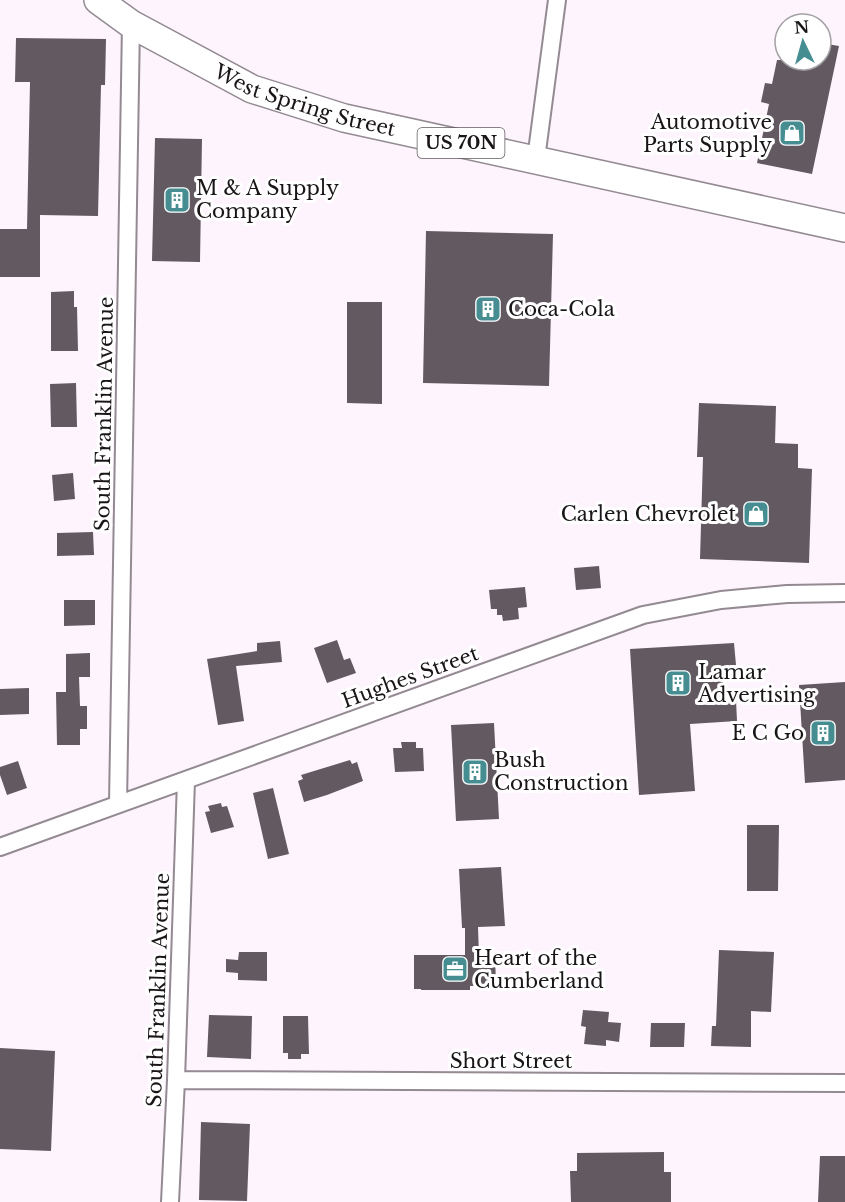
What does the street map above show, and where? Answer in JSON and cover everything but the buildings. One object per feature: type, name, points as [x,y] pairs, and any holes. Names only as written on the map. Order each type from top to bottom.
[{"type":"main road","name":"West Spring Street","points":[[98,0],[131,24],[252,89],[344,118],[845,228]]},
{"type":"street","points":[[536,159],[557,0]]},
{"type":"street","name":"South Franklin Avenue","points":[[118,804],[131,24]]},
{"type":"street","name":"Hughes Street","points":[[0,848],[644,615],[721,600],[788,594],[845,593]]},
{"type":"street","name":"South Franklin Avenue","points":[[170,1202],[186,780]]},
{"type":"street","name":"Short Street","points":[[176,1080],[845,1083]]},
{"type":"place","name":"Automotive Parts Supply","points":[[792,133]]},
{"type":"place","name":"M & A Supply Company","points":[[177,200]]},
{"type":"place","name":"Coca-Cola","points":[[488,309]]},
{"type":"place","name":"Carlen Chevrolet","points":[[756,514]]},
{"type":"place","name":"Lamar Advertising","points":[[678,683]]},
{"type":"place","name":"E C Go","points":[[823,733]]},
{"type":"place","name":"Bush Construction","points":[[475,772]]},
{"type":"place","name":"Heart of the Cumberland","points":[[455,969]]}]
